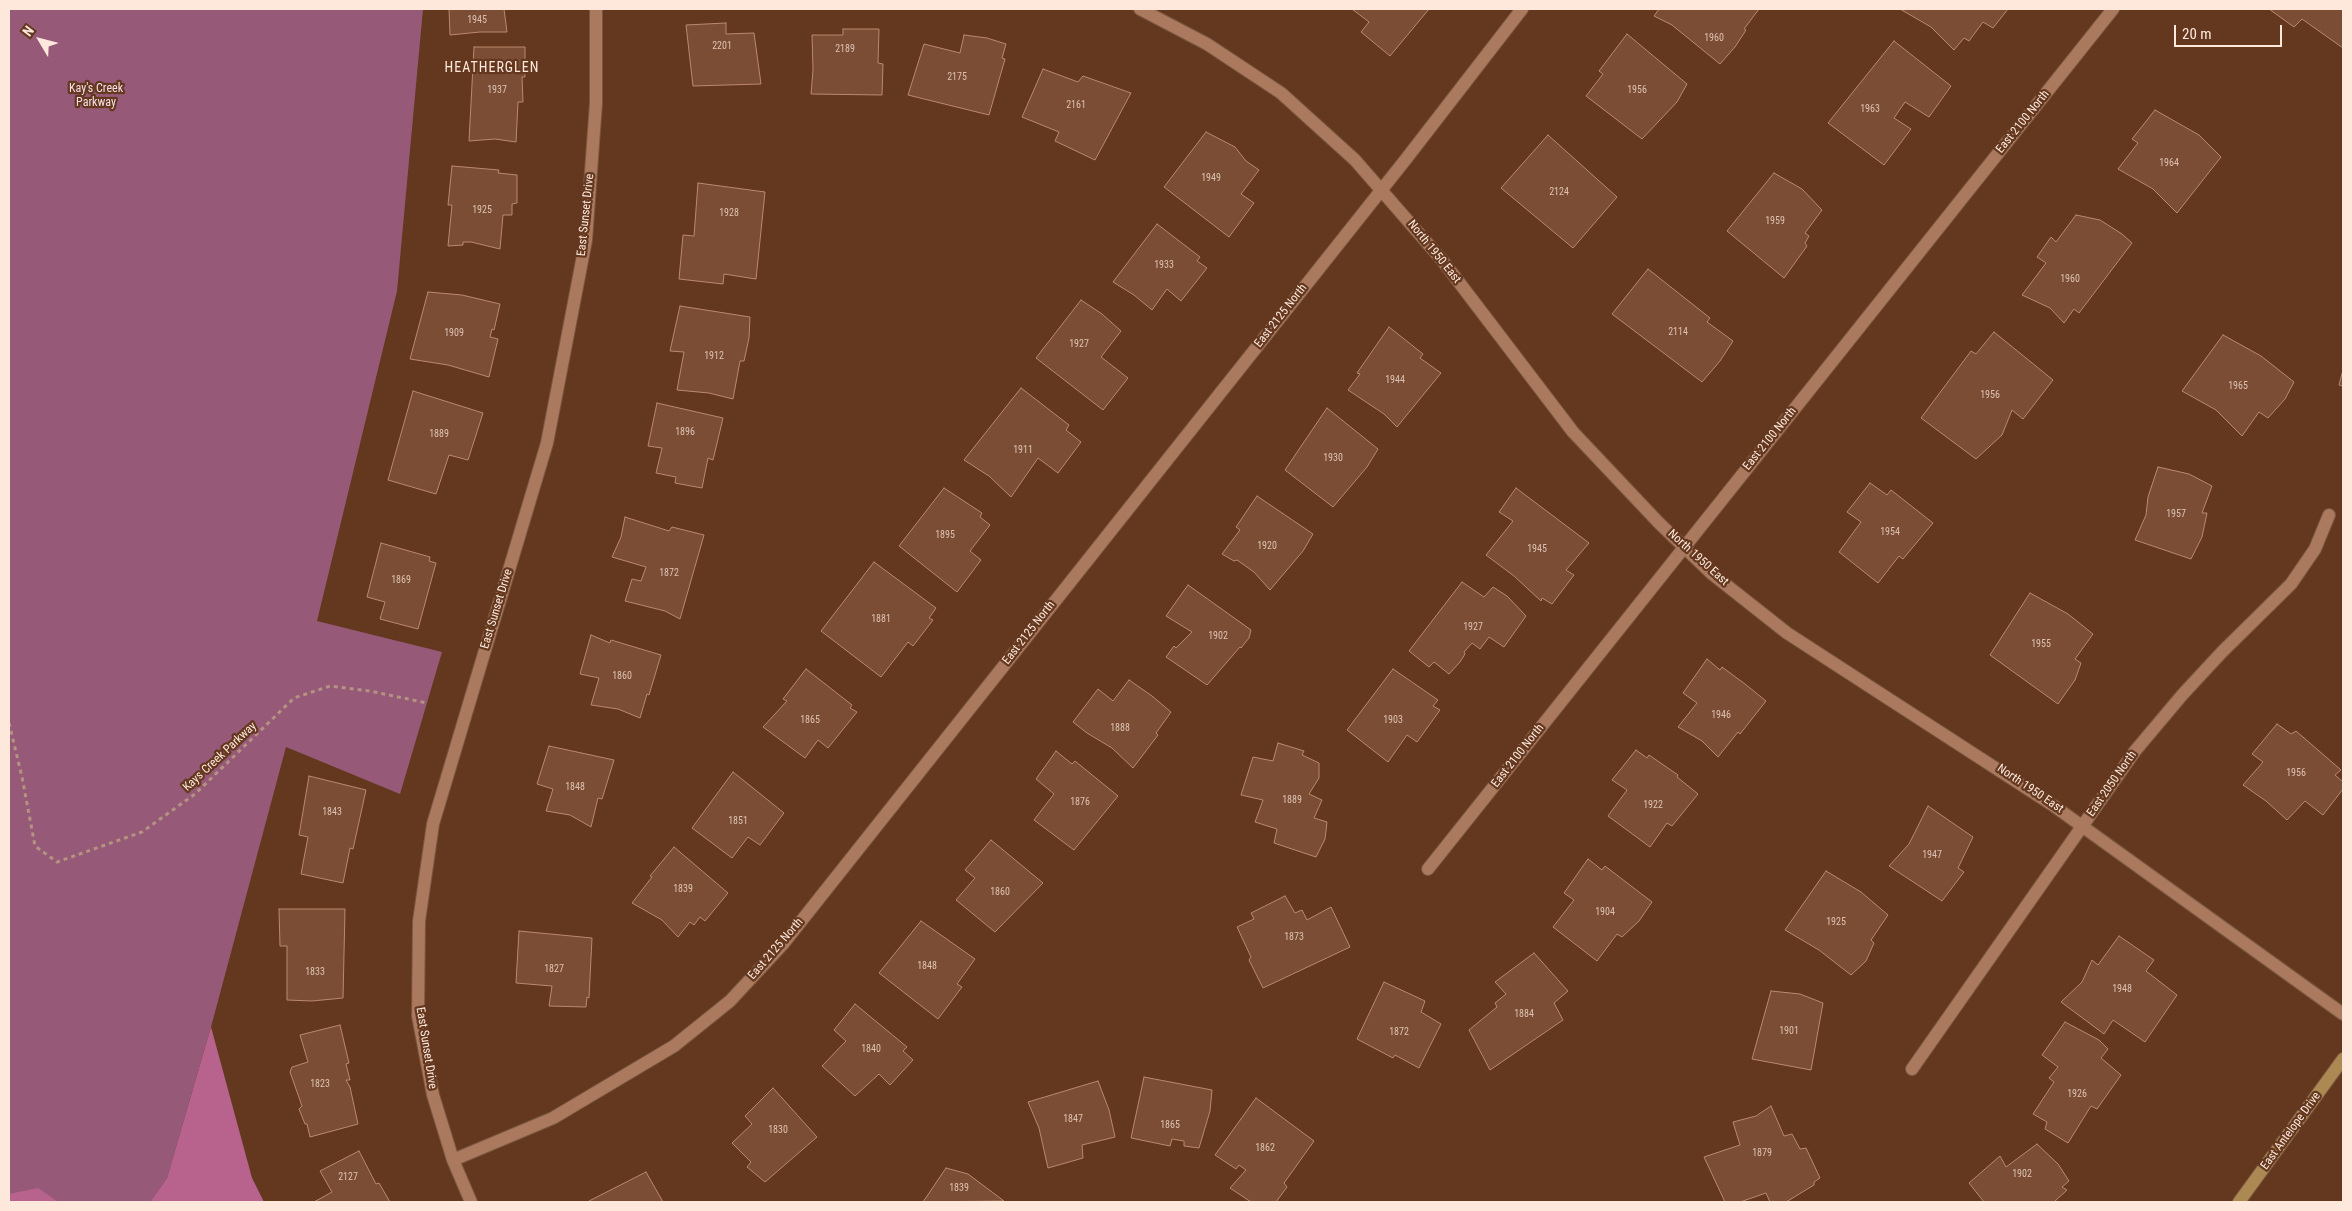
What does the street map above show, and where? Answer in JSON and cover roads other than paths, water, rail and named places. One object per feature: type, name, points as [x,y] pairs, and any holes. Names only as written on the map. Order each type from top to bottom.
[{"type":"main road","name":"East Antelope Drive","points":[[2239,1202],[2343,1059]]},
{"type":"street","name":"East Sunset Drive","points":[[471,1202],[453,1160],[433,1095],[418,1016],[419,921],[433,824],[547,443],[586,240],[596,103],[596,9]]},
{"type":"street","name":"North 1950 East","points":[[1140,9],[1207,44],[1280,93],[1355,160],[1442,260],[1573,432],[1684,548],[1711,573],[1787,633],[1994,765],[2083,826],[2343,1014]]},
{"type":"street","name":"East 2125 North","points":[[453,1160],[553,1118],[674,1046],[730,1001],[783,944],[1381,190],[1522,9]]},
{"type":"street","name":"East 2100 North","points":[[1428,870],[2113,9]]},
{"type":"street","name":"East 2050 North","points":[[1912,1069],[2135,751],[2182,694],[2291,584],[2315,549],[2329,515]]},
{"type":"district","name":"HEATHERGLEN","points":[[492,68]]},
{"type":"park label","name":"Kay's Creek Parkway","points":[[96,96]]}]
